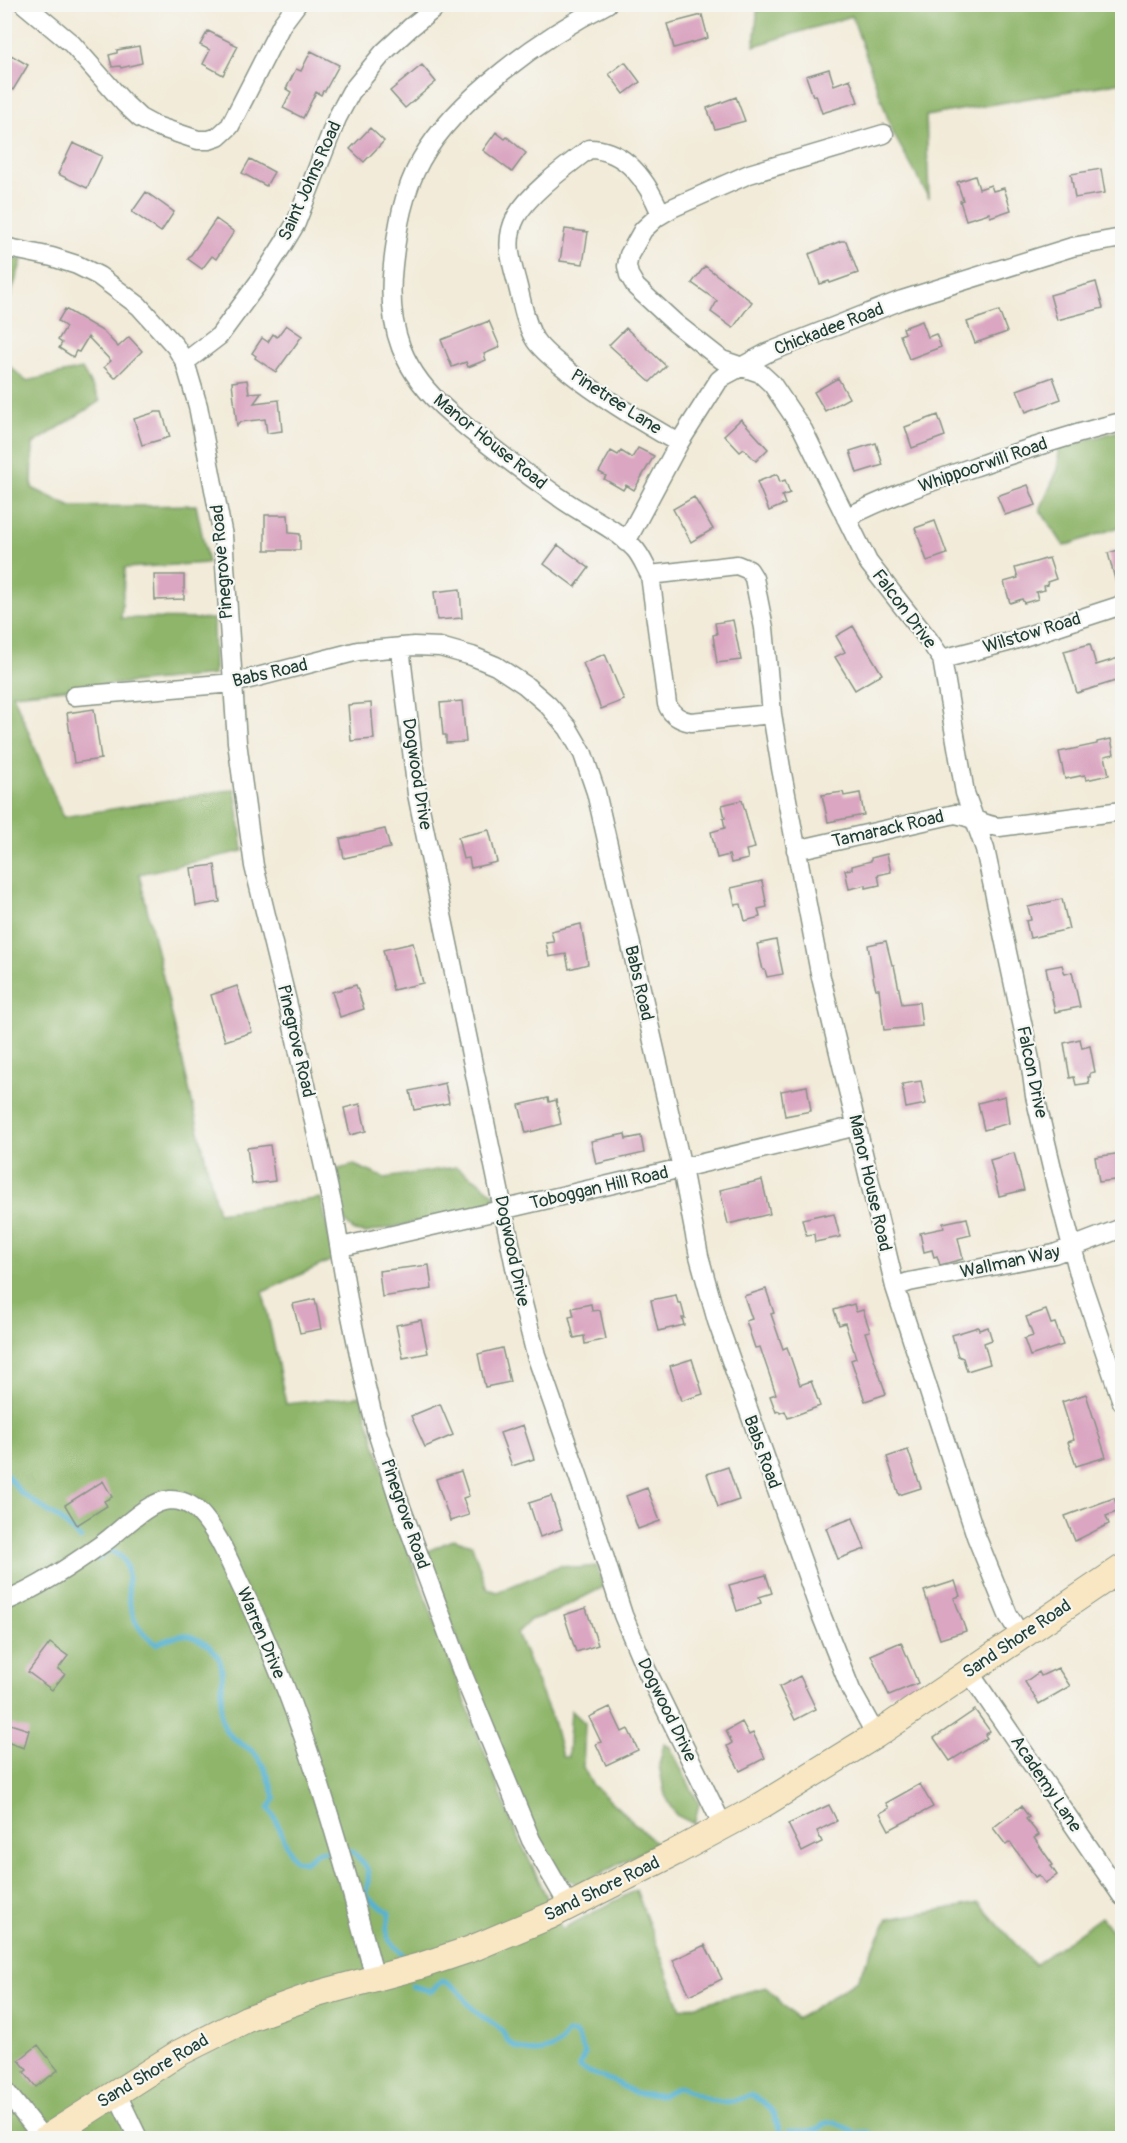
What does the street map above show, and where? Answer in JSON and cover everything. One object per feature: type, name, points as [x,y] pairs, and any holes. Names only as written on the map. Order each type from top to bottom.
[{"type":"street","points":[[24,4],[72,44],[132,112],[153,125],[192,140],[203,141],[218,137],[230,126],[282,24],[297,4]]},
{"type":"street","name":"Saint Johns Road","points":[[185,362],[219,336],[284,243],[296,223],[337,118],[351,92],[384,52],[441,4]]},
{"type":"street","name":"Manor House Road","points":[[607,4],[573,21],[530,51],[457,112],[420,161],[400,213],[391,284],[393,317],[399,346],[413,372],[450,413],[518,468],[634,548],[650,575],[667,704],[672,713],[690,722],[772,714]]},
{"type":"street","name":"Falcon Drive","points":[[884,134],[749,174],[661,214],[644,230],[629,255],[627,266],[631,279],[654,305],[708,350],[722,360],[755,370],[765,376],[803,430],[868,562],[942,659],[965,793],[985,849],[1030,1060],[1035,1096],[1072,1248],[1122,1402]]},
{"type":"street","name":"Pinetree Lane","points":[[661,214],[651,190],[633,168],[607,151],[589,149],[551,179],[523,207],[511,231],[509,253],[524,309],[536,341],[548,354],[595,393],[679,443]]},
{"type":"street","name":"Chickadee Road","points":[[626,542],[679,443],[719,380],[741,366],[767,353],[902,300],[1072,247],[1122,238]]},
{"type":"street","name":"Pinegrove Road","points":[[4,247],[77,265],[104,279],[139,306],[175,346],[185,362],[198,406],[223,536],[237,742],[254,866],[293,1026],[341,1247],[349,1306],[364,1383],[401,1507],[464,1677],[531,1840],[569,1906]]},
{"type":"street","name":"Whippoorwill Road","points":[[846,518],[878,501],[958,472],[1084,431],[1122,422]]},
{"type":"street","name":"Manor House Road","points":[[650,575],[732,565],[742,566],[749,570],[754,578],[764,628],[772,714],[820,973],[895,1287],[976,1536],[1008,1616],[1021,1636]]},
{"type":"street","name":"Wilstow Road","points":[[942,659],[1008,642],[1122,605]]},
{"type":"street","name":"Babs Road","points":[[74,696],[234,683],[358,651],[400,647],[440,648],[472,656],[496,666],[525,685],[548,705],[568,728],[583,754],[596,792],[682,1168],[699,1256],[717,1321],[820,1612],[852,1689],[876,1735]]},
{"type":"street","name":"Dogwood Drive","points":[[400,647],[417,794],[521,1296],[536,1355],[623,1615],[644,1665],[723,1826]]},
{"type":"street","name":"Tamarack Road","points":[[796,850],[955,814],[989,826],[999,827],[1122,811]]},
{"type":"street","name":"Toboggan Hill Road","points":[[341,1247],[857,1125]]},
{"type":"street","name":"Wallman Way","points":[[895,1287],[909,1282],[1054,1254],[1122,1228]]},
{"type":"street","name":"Warren Drive","points":[[4,1602],[22,1595],[102,1544],[154,1504],[167,1500],[180,1501],[199,1512],[216,1535],[250,1605],[297,1720],[352,1892],[375,1978]]},
{"type":"street","name":"Sand Shore Road","points":[[44,2139],[179,2053],[247,2019],[317,1994],[420,1966],[471,1948],[525,1927],[674,1853],[759,1807],[876,1735],[1122,1568]]},
{"type":"street","name":"Academy Lane","points":[[969,1672],[1122,1896]]},
{"type":"street","points":[[4,2089],[44,2139]]},
{"type":"street","points":[[116,2092],[138,2139]]},
{"type":"green space","points":[[758,5],[1122,5],[1122,82],[926,116],[929,198],[893,133],[852,16],[754,46]]},
{"type":"green space","points":[[5,255],[22,260],[5,313]]},
{"type":"green space","points":[[5,362],[26,381],[82,369],[100,401],[33,444],[32,488],[71,507],[196,505],[208,563],[125,568],[121,618],[213,619],[214,675],[13,694],[63,817],[235,789],[243,851],[139,874],[218,1213],[321,1198],[334,1259],[263,1292],[286,1404],[361,1396],[407,1549],[512,1824],[562,1929],[636,1890],[681,2009],[766,1987],[797,2019],[857,1980],[888,1919],[979,1903],[1034,1965],[1101,1917],[1122,1944],[1122,2138],[5,2138],[4,1026],[7,999],[4,985]]},
{"type":"green space","points":[[1122,430],[1122,526],[1064,546],[1040,510],[1058,469],[1059,448]]},
{"type":"green space","points":[[354,1165],[385,1178],[456,1167],[476,1179],[495,1195],[495,1201],[490,1206],[366,1233],[354,1231],[345,1221],[331,1171]]},
{"type":"green space","points":[[454,1539],[472,1545],[487,1589],[497,1592],[560,1565],[575,1568],[597,1566],[603,1587],[554,1612],[530,1620],[517,1633],[553,1721],[562,1757],[568,1757],[571,1710],[585,1723],[583,1767],[592,1784],[657,1844],[579,1885],[561,1876],[551,1865],[490,1728],[426,1552]]},
{"type":"green space","points":[[664,1744],[670,1747],[699,1804],[694,1824],[676,1815],[665,1795],[659,1765]]},
{"type":"building","points":[[702,15],[708,38],[674,48],[667,24]]},
{"type":"building","points":[[208,31],[238,46],[223,75],[203,64],[210,50],[200,45]]},
{"type":"building","points":[[139,46],[142,63],[121,68],[120,66],[112,67],[109,55],[117,53],[117,50]]},
{"type":"building","points":[[4,51],[28,65],[13,90],[4,84]]},
{"type":"building","points":[[311,51],[339,65],[325,91],[321,95],[316,92],[303,118],[283,108],[291,92],[286,89],[296,69],[301,71]]},
{"type":"building","points":[[625,62],[640,82],[624,94],[609,74]]},
{"type":"building","points":[[422,65],[436,82],[405,108],[390,91]]},
{"type":"building","points":[[829,69],[834,85],[850,79],[858,102],[822,113],[806,76]]},
{"type":"building","points":[[736,97],[745,121],[715,129],[707,108]]},
{"type":"building","points":[[370,128],[384,141],[364,162],[350,149]]},
{"type":"building","points":[[496,132],[505,139],[507,137],[526,153],[512,172],[483,150]]},
{"type":"building","points":[[73,143],[102,156],[87,188],[58,174]]},
{"type":"building","points":[[250,159],[274,172],[266,186],[242,173]]},
{"type":"building","points":[[1101,169],[1105,193],[1075,198],[1071,174]]},
{"type":"building","points":[[975,176],[979,189],[991,185],[993,191],[1004,188],[1011,210],[990,217],[989,213],[966,220],[957,182]]},
{"type":"building","points":[[146,192],[174,212],[161,232],[132,212]]},
{"type":"building","points":[[216,219],[234,232],[216,259],[212,256],[202,269],[188,259]]},
{"type":"building","points":[[565,229],[588,232],[583,264],[560,261]]},
{"type":"building","points":[[846,241],[858,273],[830,283],[829,281],[820,284],[809,254]]},
{"type":"building","points":[[705,266],[752,302],[733,328],[711,312],[717,301],[692,283]]},
{"type":"building","points":[[1096,282],[1103,308],[1057,320],[1050,295]]},
{"type":"building","points":[[65,309],[104,332],[118,347],[129,337],[142,351],[115,378],[104,367],[111,361],[88,337],[73,357],[59,348],[62,343],[58,340],[66,327],[58,321]]},
{"type":"building","points":[[999,311],[1007,332],[975,343],[967,322]]},
{"type":"building","points":[[489,321],[500,347],[484,354],[486,360],[468,367],[466,362],[452,367],[441,340]]},
{"type":"building","points":[[922,321],[928,337],[936,334],[941,347],[909,359],[900,335],[905,333],[903,328]]},
{"type":"building","points":[[286,325],[302,336],[276,372],[255,358],[256,356],[252,353],[262,338],[268,342],[273,334],[277,337]]},
{"type":"building","points":[[626,328],[666,366],[650,382],[609,345]]},
{"type":"building","points":[[1053,377],[1061,399],[1026,412],[1017,390]]},
{"type":"building","points":[[838,378],[849,398],[825,411],[814,392]]},
{"type":"building","points":[[247,380],[249,393],[262,392],[254,403],[279,400],[282,431],[267,433],[265,419],[240,422],[237,426],[232,382]]},
{"type":"building","points":[[162,412],[170,437],[142,445],[134,419]]},
{"type":"building","points":[[938,415],[945,436],[912,448],[905,427]]},
{"type":"building","points":[[741,419],[768,449],[756,461],[744,449],[740,452],[724,435]]},
{"type":"building","points":[[876,443],[883,465],[857,473],[850,451]]},
{"type":"building","points":[[638,448],[654,456],[634,490],[626,485],[623,490],[604,479],[606,476],[599,472],[611,451],[618,455],[621,451],[632,458]]},
{"type":"building","points":[[777,474],[780,482],[785,480],[790,493],[782,496],[785,504],[769,511],[757,482]]},
{"type":"building","points":[[1028,485],[1036,505],[1005,515],[997,496]]},
{"type":"building","points":[[694,497],[713,529],[691,542],[673,509]]},
{"type":"building","points":[[265,515],[288,515],[289,533],[300,534],[300,550],[265,550]]},
{"type":"building","points":[[935,521],[947,554],[927,561],[915,528]]},
{"type":"building","points":[[558,545],[589,568],[575,587],[544,564]]},
{"type":"building","points":[[1122,549],[1122,590],[1118,590],[1108,553]]},
{"type":"building","points":[[1049,558],[1056,579],[1047,582],[1048,585],[1044,586],[1045,590],[1036,592],[1038,599],[1024,603],[1022,599],[1010,603],[1004,582],[1018,578],[1015,568]]},
{"type":"building","points":[[154,575],[184,575],[184,599],[155,600]]},
{"type":"building","points":[[460,589],[462,618],[437,620],[434,592]]},
{"type":"building","points":[[733,620],[741,660],[717,663],[713,635],[717,634],[715,623]]},
{"type":"building","points":[[853,626],[882,674],[855,690],[835,657],[845,652],[836,636]]},
{"type":"building","points":[[1090,644],[1096,665],[1122,657],[1122,679],[1077,693],[1064,651]]},
{"type":"building","points":[[605,654],[624,700],[601,709],[583,663]]},
{"type":"building","points":[[462,701],[466,742],[446,743],[440,703]]},
{"type":"building","points":[[371,703],[374,739],[351,741],[348,705]]},
{"type":"building","points":[[94,709],[101,759],[74,763],[67,713]]},
{"type":"building","points":[[1111,739],[1114,754],[1105,756],[1109,775],[1086,780],[1085,775],[1065,779],[1059,752]]},
{"type":"building","points":[[843,792],[844,796],[860,793],[864,815],[828,822],[822,795]]},
{"type":"building","points":[[742,800],[755,848],[746,850],[748,859],[731,863],[729,855],[717,858],[711,832],[725,828],[722,805]]},
{"type":"building","points":[[385,829],[390,848],[344,858],[340,839]]},
{"type":"building","points":[[489,830],[497,862],[471,868],[469,858],[463,859],[458,837]]},
{"type":"building","points":[[887,854],[891,872],[878,875],[880,885],[849,889],[845,870],[871,861],[871,858]]},
{"type":"building","points":[[215,865],[220,902],[196,906],[191,868]]},
{"type":"building","points":[[762,881],[767,907],[758,909],[760,917],[745,921],[741,904],[735,905],[731,888]]},
{"type":"building","points":[[1062,899],[1069,929],[1030,938],[1026,921],[1031,920],[1028,907]]},
{"type":"building","points":[[581,924],[588,964],[569,969],[566,954],[549,957],[546,943],[554,942],[551,931]]},
{"type":"building","points":[[776,940],[783,974],[767,977],[757,944]]},
{"type":"building","points":[[886,941],[892,965],[894,965],[902,1004],[919,1002],[922,1026],[884,1030],[879,989],[876,989],[874,982],[868,945]]},
{"type":"building","points":[[413,943],[423,983],[393,990],[383,950]]},
{"type":"building","points":[[1062,965],[1065,974],[1072,972],[1080,1007],[1055,1012],[1046,968]]},
{"type":"building","points":[[356,985],[364,1009],[340,1017],[332,992]]},
{"type":"building","points":[[237,986],[252,1032],[225,1041],[211,995]]},
{"type":"building","points":[[1080,1039],[1082,1048],[1090,1046],[1095,1072],[1090,1073],[1089,1083],[1076,1085],[1074,1077],[1070,1078],[1064,1043]]},
{"type":"building","points":[[921,1081],[926,1104],[906,1108],[902,1084]]},
{"type":"building","points":[[445,1083],[449,1103],[414,1110],[410,1091]]},
{"type":"building","points":[[807,1086],[811,1111],[785,1116],[781,1091]]},
{"type":"building","points":[[1005,1096],[1009,1123],[984,1130],[978,1103]]},
{"type":"building","points":[[548,1098],[549,1102],[556,1100],[561,1124],[526,1133],[519,1105]]},
{"type":"building","points":[[360,1104],[366,1131],[350,1135],[344,1108]]},
{"type":"building","points":[[625,1134],[626,1139],[641,1136],[644,1153],[596,1164],[591,1141]]},
{"type":"building","points":[[270,1145],[275,1181],[252,1184],[247,1148]]},
{"type":"building","points":[[1014,1153],[1024,1190],[999,1196],[990,1160]]},
{"type":"building","points":[[1122,1153],[1122,1179],[1099,1182],[1095,1157]]},
{"type":"building","points":[[762,1180],[770,1214],[728,1224],[720,1190]]},
{"type":"building","points":[[824,1214],[824,1216],[834,1214],[840,1237],[815,1242],[814,1234],[806,1235],[802,1219]]},
{"type":"building","points":[[967,1218],[971,1235],[958,1238],[963,1259],[940,1265],[932,1250],[924,1252],[920,1233],[944,1228],[943,1223]]},
{"type":"building","points":[[429,1265],[432,1289],[382,1297],[379,1271]]},
{"type":"building","points":[[766,1289],[774,1313],[771,1314],[783,1349],[787,1347],[800,1385],[811,1381],[820,1406],[788,1418],[785,1411],[776,1412],[770,1396],[776,1394],[760,1347],[755,1348],[746,1321],[752,1319],[744,1296]]},
{"type":"building","points":[[676,1295],[685,1318],[682,1318],[684,1325],[658,1331],[651,1300]]},
{"type":"building","points":[[315,1299],[321,1329],[300,1333],[293,1304]]},
{"type":"building","points":[[591,1304],[592,1311],[600,1310],[606,1339],[585,1344],[584,1336],[574,1338],[569,1317],[574,1316],[572,1308]]},
{"type":"building","points":[[854,1304],[856,1312],[863,1310],[870,1331],[865,1332],[886,1394],[865,1401],[851,1360],[856,1358],[845,1323],[839,1325],[834,1310]]},
{"type":"building","points":[[1046,1310],[1051,1324],[1055,1323],[1063,1345],[1030,1356],[1024,1339],[1033,1336],[1026,1317]]},
{"type":"building","points":[[421,1320],[428,1353],[403,1358],[396,1325]]},
{"type":"building","points":[[978,1327],[979,1330],[988,1327],[992,1340],[984,1343],[990,1364],[967,1371],[963,1358],[958,1356],[952,1335]]},
{"type":"building","points":[[502,1348],[510,1382],[485,1387],[478,1354]]},
{"type":"building","points":[[692,1359],[703,1394],[681,1401],[670,1366]]},
{"type":"building","points":[[1086,1394],[1106,1457],[1076,1466],[1068,1442],[1074,1440],[1062,1402]]},
{"type":"building","points":[[440,1404],[453,1435],[425,1447],[411,1416]]},
{"type":"building","points":[[523,1425],[534,1459],[512,1466],[500,1433]]},
{"type":"building","points":[[908,1450],[921,1488],[899,1495],[887,1457]]},
{"type":"building","points":[[728,1467],[739,1500],[718,1507],[707,1474]]},
{"type":"building","points":[[461,1471],[469,1496],[463,1498],[469,1515],[450,1521],[436,1479]]},
{"type":"building","points":[[103,1481],[112,1497],[104,1501],[107,1506],[77,1525],[65,1505]]},
{"type":"building","points":[[647,1488],[660,1521],[638,1529],[626,1496]]},
{"type":"building","points":[[551,1496],[562,1529],[540,1537],[529,1503]]},
{"type":"building","points":[[1114,1498],[1119,1511],[1106,1516],[1109,1524],[1075,1541],[1065,1516]]},
{"type":"building","points":[[853,1518],[865,1549],[838,1559],[826,1528]]},
{"type":"building","points":[[766,1575],[772,1593],[759,1597],[761,1603],[737,1611],[729,1585]]},
{"type":"building","points":[[955,1581],[960,1596],[954,1598],[966,1631],[940,1639],[924,1591]]},
{"type":"building","points":[[586,1608],[598,1645],[576,1652],[564,1615]]},
{"type":"building","points":[[901,1642],[918,1683],[889,1695],[871,1655]]},
{"type":"building","points":[[50,1643],[68,1656],[58,1669],[65,1674],[52,1690],[28,1672]]},
{"type":"building","points":[[1058,1668],[1070,1686],[1039,1704],[1025,1682],[1039,1672],[1041,1676]]},
{"type":"building","points":[[800,1676],[816,1709],[795,1720],[779,1687]]},
{"type":"building","points":[[610,1707],[622,1732],[628,1729],[638,1750],[606,1765],[596,1744],[601,1742],[589,1717]]},
{"type":"building","points":[[975,1710],[990,1731],[985,1735],[987,1738],[950,1761],[934,1738]]},
{"type":"building","points":[[742,1722],[749,1735],[753,1733],[765,1758],[740,1771],[727,1746],[732,1743],[726,1731]]},
{"type":"building","points":[[10,1724],[29,1730],[24,1748],[4,1741]]},
{"type":"building","points":[[920,1784],[933,1807],[889,1830],[880,1813],[889,1808],[886,1803]]},
{"type":"building","points":[[829,1805],[837,1821],[817,1831],[822,1842],[802,1852],[788,1824]]},
{"type":"building","points":[[1021,1806],[1029,1817],[1026,1819],[1039,1835],[1034,1838],[1053,1865],[1051,1866],[1057,1875],[1045,1883],[1039,1875],[1035,1877],[1010,1842],[1006,1845],[993,1828]]},
{"type":"building","points":[[705,1945],[722,1979],[690,1995],[673,1960]]},
{"type":"building","points":[[38,2045],[58,2070],[36,2087],[24,2072],[27,2070],[19,2060]]},
{"type":"waterway","points":[[4,1471],[21,1493],[58,1518],[81,1539]]},
{"type":"waterway","points":[[98,1559],[109,1550],[124,1560],[128,1572],[132,1613],[139,1627],[149,1639],[156,1644],[176,1636],[192,1636],[215,1652],[222,1672],[221,1707],[225,1729],[253,1752],[264,1768],[275,1798],[269,1808],[291,1854],[295,1860],[305,1862],[317,1852],[327,1851]]},
{"type":"waterway","points":[[349,1850],[367,1869],[368,1880],[365,1894],[389,1912],[387,1935],[402,1953]]},
{"type":"waterway","points":[[412,1986],[431,1991],[443,1981],[449,1984],[458,1990],[476,2012],[500,2029],[509,2043],[526,2051],[550,2049],[557,2045],[567,2033],[576,2034],[585,2053],[579,2068],[617,2083],[634,2093],[661,2095],[679,2087],[721,2102],[729,2102],[750,2095],[770,2109],[780,2132],[789,2135],[789,2131],[810,2131],[826,2123],[835,2122],[855,2133],[867,2132],[878,2138]]}]
